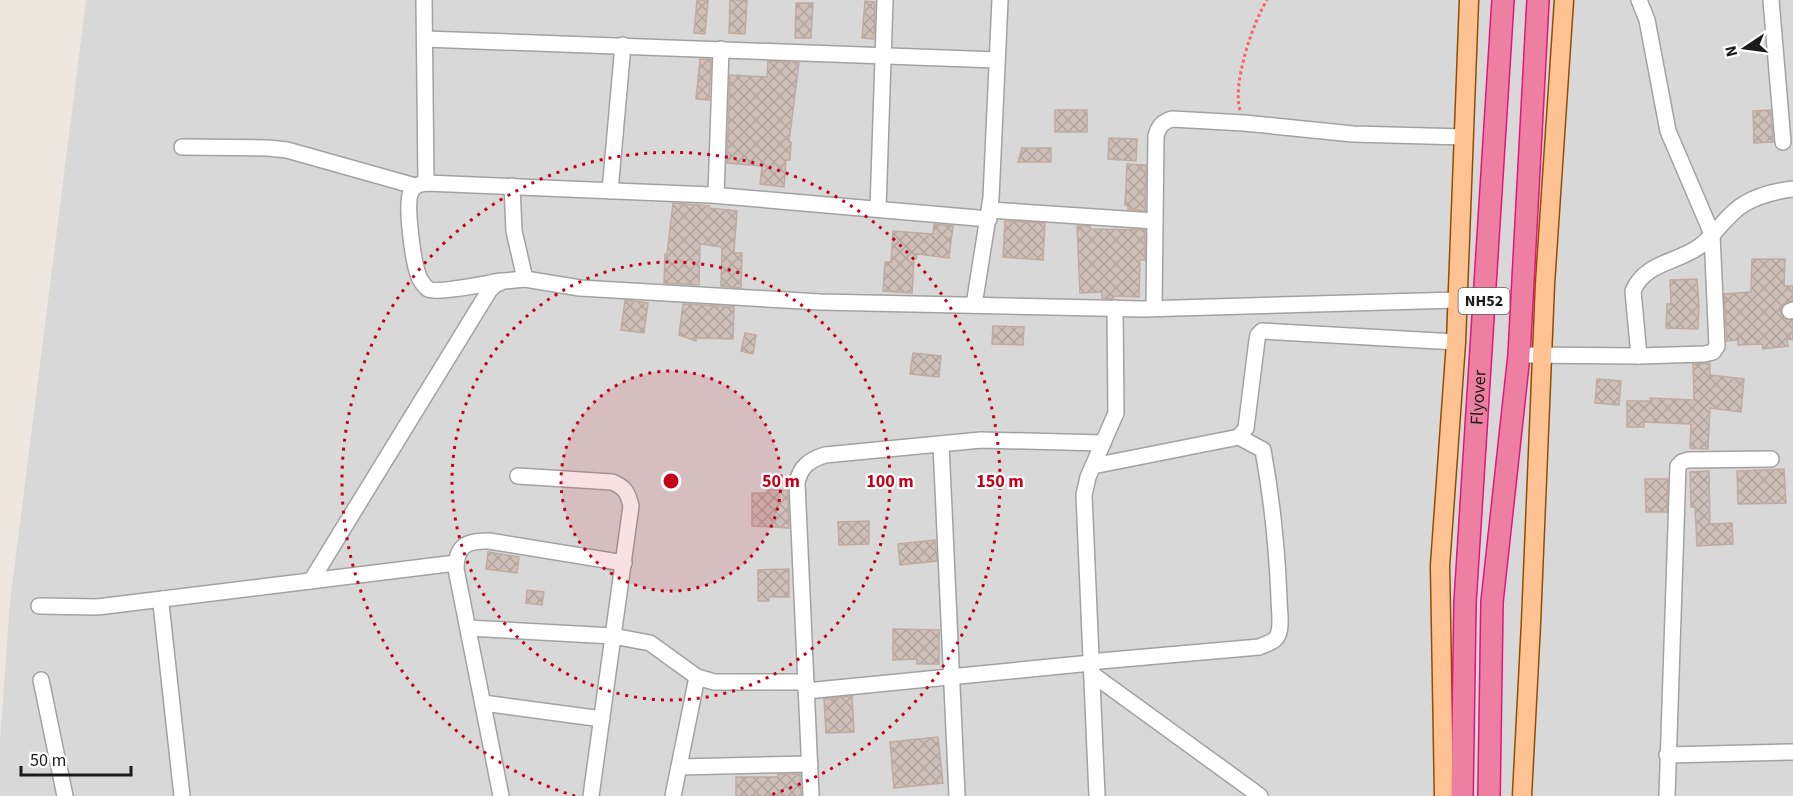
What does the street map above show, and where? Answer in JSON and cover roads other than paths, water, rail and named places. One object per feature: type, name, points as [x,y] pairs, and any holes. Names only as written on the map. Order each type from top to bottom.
[{"type":"highway","name":"Flyover","points":[[1462,796],[1465,603],[1503,0]]},
{"type":"highway","name":"NH52","points":[[1519,355],[1538,0]]},
{"type":"highway","name":"Flyover","points":[[1489,796],[1492,602],[1519,355]]},
{"type":"main road","points":[[1444,796],[1440,566],[1456,342],[1468,0]]},
{"type":"main road","points":[[1522,796],[1542,356],[1564,0]]},
{"type":"street","points":[[424,0],[425,39],[420,184],[411,192],[409,200],[417,274],[426,287],[436,291],[525,279],[580,288],[797,300],[974,305],[1154,308],[1457,300]]},
{"type":"street","points":[[878,209],[885,0]]},
{"type":"street","points":[[974,305],[989,214],[1000,0]]},
{"type":"street","points":[[1519,355],[1639,356],[1704,354],[1716,350],[1712,234],[1668,131],[1647,20],[1639,0]]},
{"type":"street","points":[[1771,0],[1786,99],[1783,142]]},
{"type":"street","points":[[425,39],[997,60]]},
{"type":"street","points":[[610,191],[623,45]]},
{"type":"street","points":[[716,195],[722,49]]},
{"type":"street","points":[[1154,308],[1156,136],[1158,127],[1165,121],[1172,119],[1244,123],[1353,134],[1464,136]]},
{"type":"street","points":[[182,147],[277,149],[420,184],[716,195],[878,209],[1155,220]]},
{"type":"street","points":[[513,186],[514,231],[525,279]]},
{"type":"street","points":[[1639,356],[1633,291],[1637,282],[1648,270],[1684,256],[1702,244],[1743,205],[1778,191],[1793,189]]},
{"type":"street","points":[[311,581],[489,291],[504,281]]},
{"type":"street","points":[[1097,796],[1084,495],[1085,484],[1112,425],[1117,404],[1115,308]]},
{"type":"street","points":[[1239,437],[1245,428],[1257,340],[1262,331],[1456,342]]},
{"type":"street","points":[[468,628],[613,636],[650,643],[697,677],[714,682],[806,686],[1091,669],[1100,661],[1259,647],[1275,640],[1279,633],[1276,545],[1269,480],[1263,450],[1239,437],[1093,466]]},
{"type":"street","points":[[811,796],[797,483],[799,473],[805,465],[825,455],[987,440],[1103,443]]},
{"type":"street","points":[[940,444],[957,796]]},
{"type":"street","points":[[1667,796],[1678,466],[1688,460],[1771,459]]},
{"type":"street","points":[[518,476],[612,482],[623,486],[629,495],[631,506],[624,563],[591,796]]},
{"type":"street","points":[[501,796],[456,557],[460,550],[469,543],[478,541],[624,563]]},
{"type":"street","points":[[39,606],[97,607],[456,563]]},
{"type":"street","points":[[163,599],[161,604],[182,796]]},
{"type":"street","points":[[1091,669],[1260,796]]},
{"type":"street","points":[[673,796],[697,677]]},
{"type":"street","points":[[40,680],[65,796]]},
{"type":"street","points":[[483,703],[602,719]]},
{"type":"street","points":[[1667,754],[1793,752]]},
{"type":"street","points":[[679,767],[810,764]]}]
